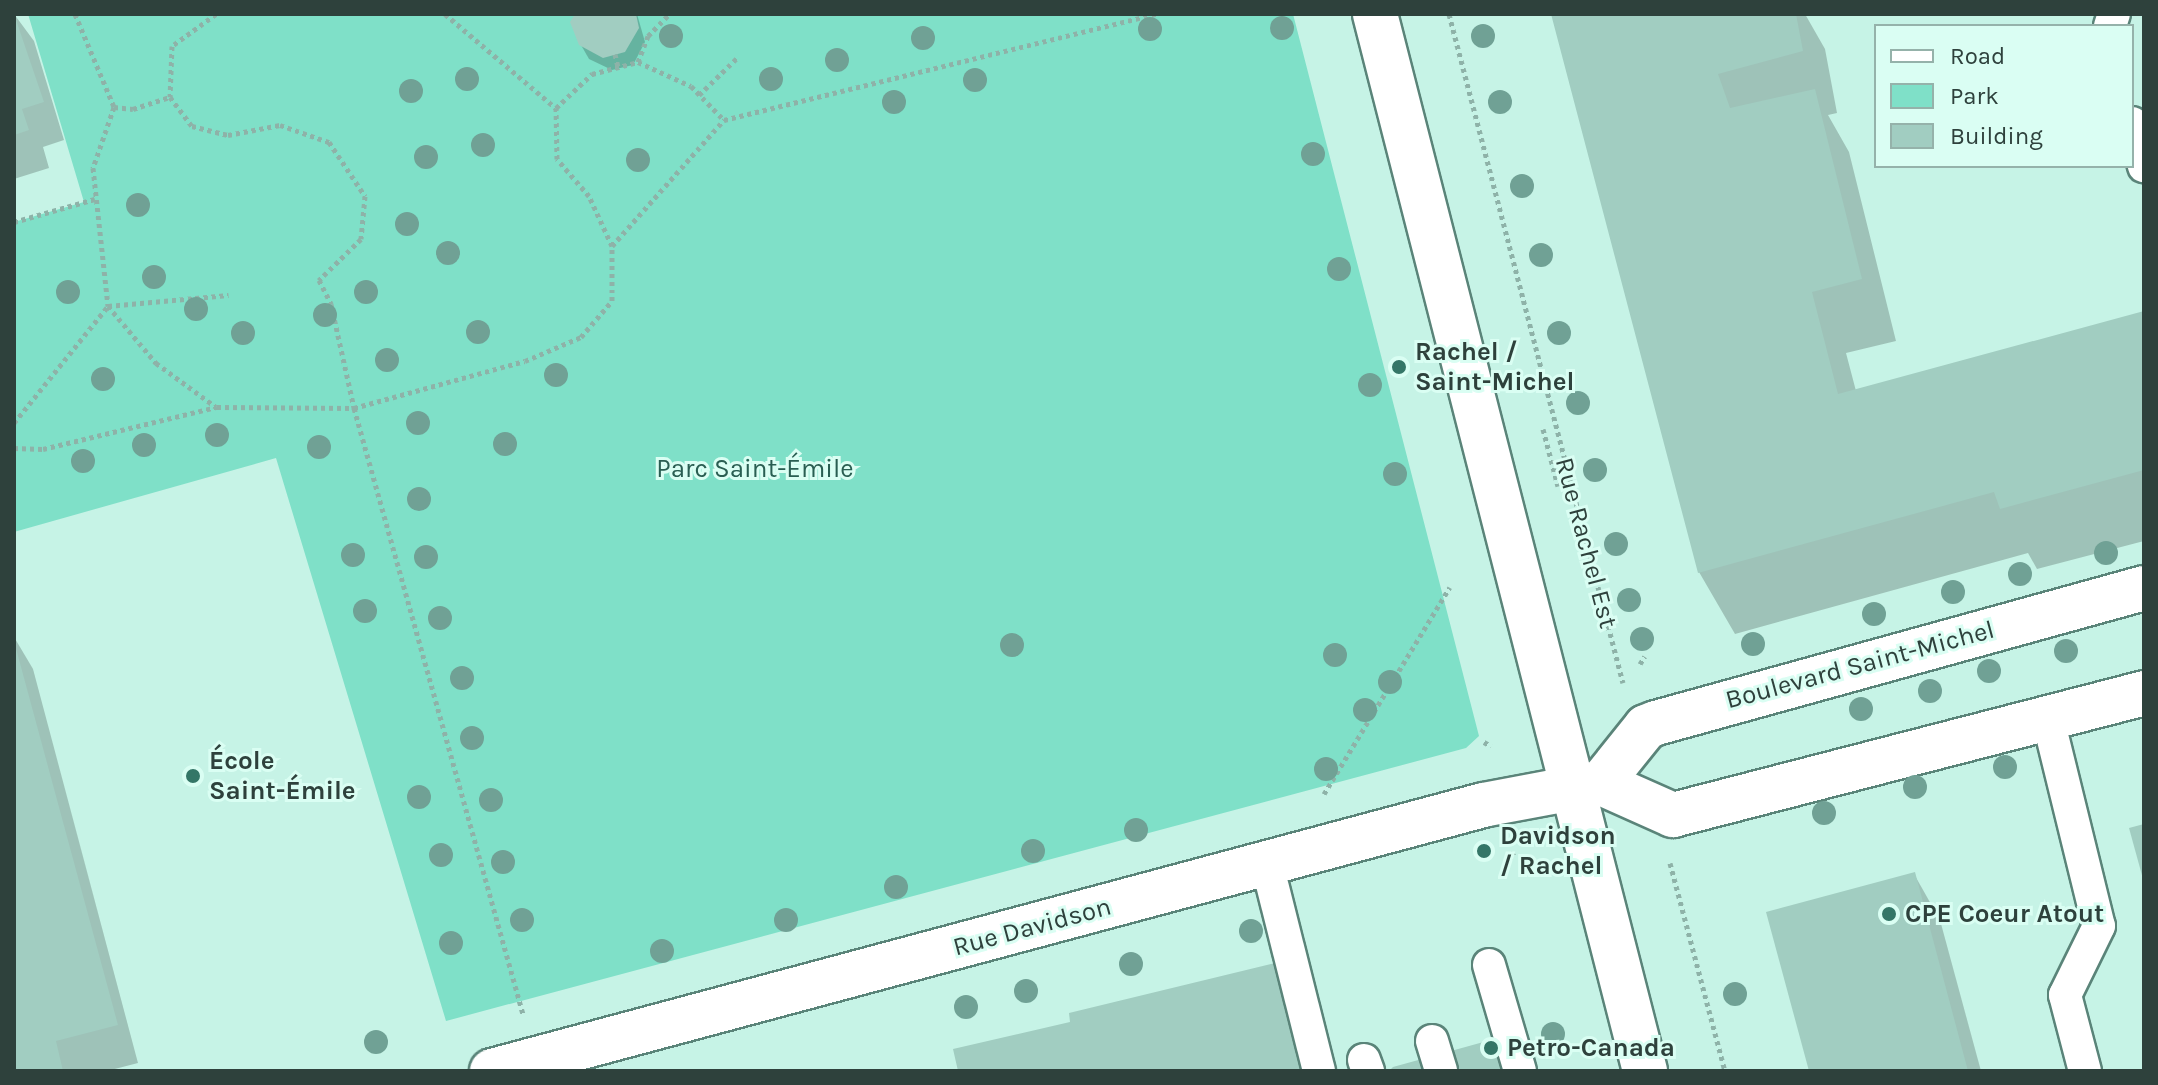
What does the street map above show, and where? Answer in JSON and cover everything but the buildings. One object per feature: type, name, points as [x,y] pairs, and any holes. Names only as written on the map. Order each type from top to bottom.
[{"type":"main road","points":[[1375,14],[1587,785],[1645,1071]]},
{"type":"main road","name":"Boulevard Saint-Michel","points":[[1587,785],[1646,727],[1685,713],[2144,588]]},
{"type":"main road","points":[[1587,785],[1673,815],[1714,808],[2144,693]]},
{"type":"main road","name":"Rue Davidson","points":[[492,1071],[1483,805],[1587,785]]},
{"type":"lane","points":[[2134,130],[2144,166]]},
{"type":"lane","points":[[2048,719],[2099,926],[2065,995],[2085,1071]]},
{"type":"lane","points":[[1267,864],[1319,1071]]},
{"type":"lane","points":[[1489,965],[1520,1071]]},
{"type":"path","points":[[75,14],[114,107],[93,168],[108,306],[156,363],[217,407]]},
{"type":"path","points":[[216,14],[172,46],[170,97],[192,126],[228,135],[280,125],[329,142],[365,196],[361,239],[319,280],[331,304],[354,408],[523,1015]]},
{"type":"path","points":[[445,14],[556,108]]},
{"type":"path","points":[[638,62],[648,36],[669,14]]},
{"type":"path","points":[[612,246],[724,120],[1156,14]]},
{"type":"path","name":"Rue Rachel Est","points":[[1449,14],[1638,737]]},
{"type":"path","points":[[615,54],[618,67]]},
{"type":"path","points":[[699,95],[737,58]]},
{"type":"path","points":[[14,448],[43,449],[217,407],[354,408],[525,361],[581,337],[612,301],[612,246],[589,196],[557,159],[556,108],[592,74],[638,62],[699,95],[724,120]]},
{"type":"path","points":[[114,107],[133,109],[170,97]]},
{"type":"path","points":[[14,222],[95,199]]},
{"type":"path","points":[[14,423],[108,306],[229,295]]},
{"type":"path","points":[[1543,429],[1558,486]]},
{"type":"path","points":[[1319,803],[1450,587]]},
{"type":"path","points":[[1640,664],[1645,656]]},
{"type":"path","points":[[1484,742],[1491,746]]},
{"type":"path","points":[[1656,808],[1725,1071]]},
{"type":"path","points":[[1509,860],[1514,852]]},
{"type":"green space","name":"Parc Saint-Émile","points":[[28,14],[1293,14],[1479,736],[1466,748],[446,1021],[276,458],[14,532],[14,222],[84,202]]},
{"type":"place","name":"Rachel / Saint-Michel","points":[[1399,367]]},
{"type":"place","name":"École Saint-Émile","points":[[193,776]]},
{"type":"place","name":"Davidson / Rachel","points":[[1484,851]]},
{"type":"place","name":"CPE Coeur Atout","points":[[1889,914]]},
{"type":"place","name":"Petro-Canada","points":[[1491,1048]]}]
